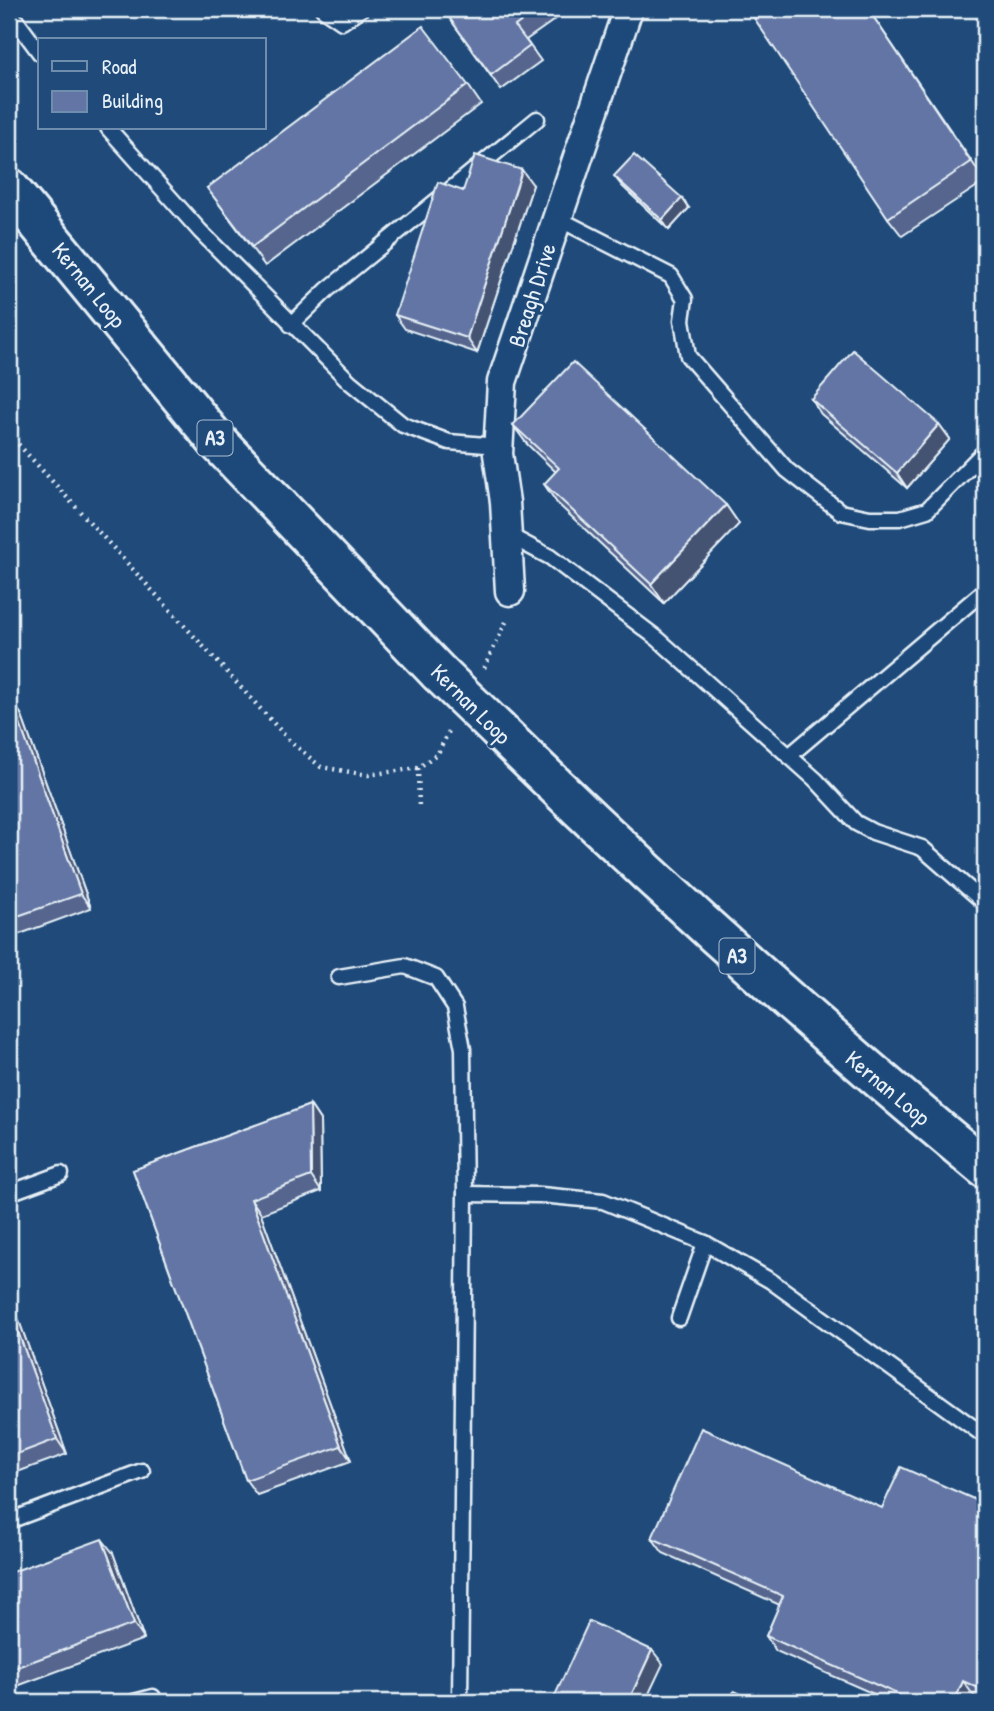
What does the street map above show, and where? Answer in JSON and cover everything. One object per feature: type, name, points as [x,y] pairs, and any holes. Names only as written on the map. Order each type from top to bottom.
[{"type":"highway","name":"Kernan Loop","points":[[9,188],[216,439],[439,673],[631,861],[844,1052],[985,1168]]},
{"type":"street","name":"Breagh Drive","points":[[510,591],[508,534],[498,446],[502,382],[628,9]]},
{"type":"lane","points":[[323,9],[342,22],[361,9]]},
{"type":"lane","points":[[9,11],[38,49]]},
{"type":"lane","points":[[291,325],[327,290],[537,119]]},
{"type":"lane","points":[[110,130],[291,325],[350,382],[403,425],[449,442],[498,446]]},
{"type":"lane","points":[[557,218],[671,276],[685,299],[682,320],[688,356],[787,470],[841,512],[870,518],[900,518],[927,510],[985,451]]},
{"type":"lane","points":[[508,534],[550,557],[658,639],[789,756],[856,823],[873,832],[922,848],[985,903]]},
{"type":"lane","points":[[789,756],[985,590]]},
{"type":"lane","points":[[339,977],[405,966],[436,978],[455,1007],[463,1049],[465,1194],[460,1702]]},
{"type":"lane","points":[[9,1193],[61,1174]]},
{"type":"lane","points":[[465,1194],[541,1195],[603,1201],[705,1243],[771,1281],[985,1436]]},
{"type":"lane","points":[[678,1318],[705,1243]]},
{"type":"lane","points":[[9,1521],[142,1471]]},
{"type":"lane","points":[[134,1702],[153,1697]]},
{"type":"path","points":[[9,434],[289,740],[321,767],[368,775],[418,768],[438,753],[450,730]]},
{"type":"path","points":[[481,672],[506,626],[510,591]]},
{"type":"path","points":[[418,768],[419,809]]},
{"type":"building","points":[[458,9],[539,9],[515,26],[530,46],[491,75],[448,16]]},
{"type":"building","points":[[748,9],[868,9],[971,162],[888,218]]},
{"type":"building","points":[[423,26],[468,85],[252,247],[207,188]]},
{"type":"building","points":[[475,155],[522,170],[467,338],[395,315],[438,182],[463,191]]},
{"type":"building","points":[[634,155],[682,198],[662,220],[614,176]]},
{"type":"building","points":[[853,350],[939,424],[897,473],[811,399]]},
{"type":"building","points":[[573,362],[726,505],[651,584],[544,484],[559,468],[513,425]]},
{"type":"building","points":[[11,699],[81,894],[9,919],[9,700]]},
{"type":"building","points":[[310,1105],[311,1176],[251,1199],[341,1446],[246,1480],[133,1170]]},
{"type":"building","points":[[9,1307],[57,1439],[9,1457]]},
{"type":"building","points":[[701,1428],[882,1508],[901,1467],[985,1504],[985,1691],[963,1681],[954,1702],[915,1702],[766,1636],[783,1596],[652,1538]]},
{"type":"building","points":[[102,1539],[134,1624],[9,1670],[9,1573]]},
{"type":"building","points":[[589,1621],[652,1650],[628,1702],[552,1702]]},
{"type":"building","points":[[734,1691],[760,1702],[729,1702]]}]
